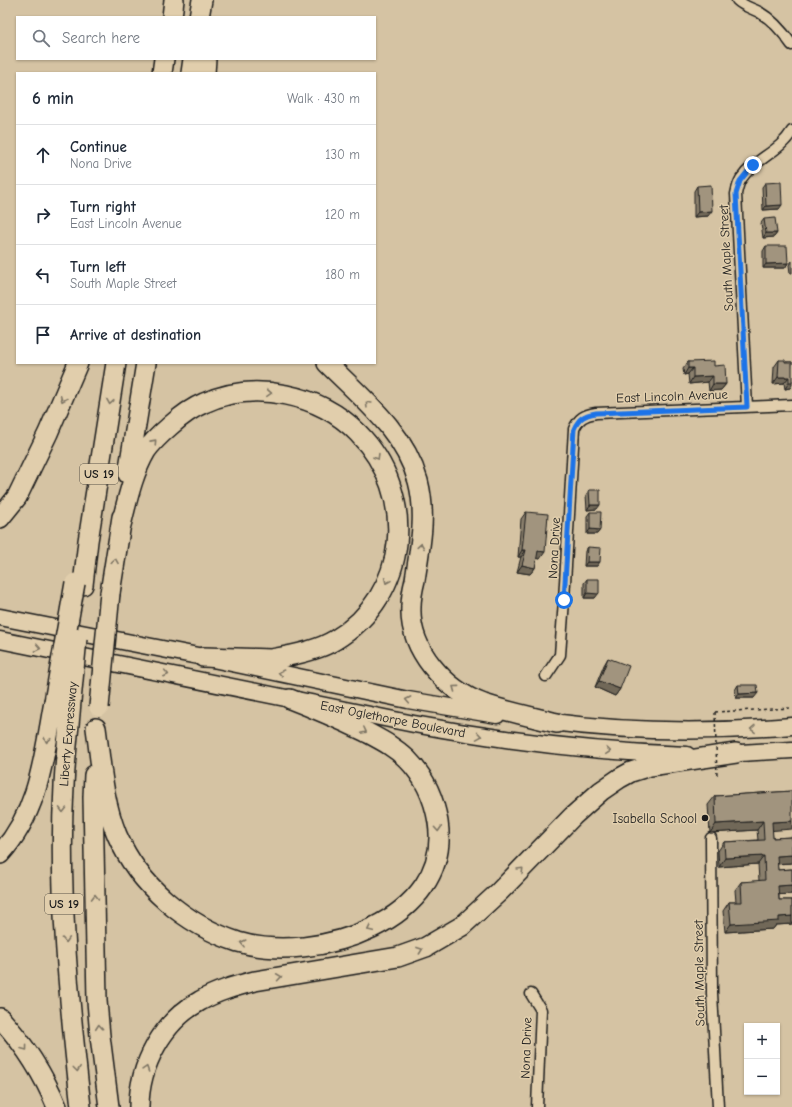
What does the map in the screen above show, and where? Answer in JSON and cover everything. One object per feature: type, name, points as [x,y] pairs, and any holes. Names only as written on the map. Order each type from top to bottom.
[{"type":"highway","points":[[172,16],[174,0]]},
{"type":"highway","points":[[199,16],[202,0]]},
{"type":"highway","points":[[211,16],[213,0]]},
{"type":"highway","points":[[162,72],[164,60]]},
{"type":"highway","points":[[190,72],[193,60]]},
{"type":"highway","points":[[204,72],[206,60]]},
{"type":"highway","points":[[0,518],[17,497],[48,433],[78,364]]},
{"type":"highway","name":"US 19","points":[[63,702],[79,584],[88,541],[116,364]]},
{"type":"highway","name":"US 19","points":[[109,1107],[97,1001],[93,797],[96,728],[110,593],[146,364]]},
{"type":"highway","points":[[328,364],[386,422],[402,444],[414,469],[421,495],[423,523],[411,607],[414,634],[425,656],[448,683],[466,696],[494,707],[557,723]]},
{"type":"highway","points":[[120,529],[135,472],[147,450],[162,433],[182,417],[205,403],[223,397],[241,393],[273,393],[292,396],[309,402],[337,416],[357,432],[371,448],[388,477],[396,504],[398,544],[389,579],[381,595],[362,619],[348,632],[330,643],[271,660],[203,657]]},
{"type":"highway","points":[[96,728],[102,776],[110,815],[118,836],[128,856],[140,874],[168,903],[200,926],[239,942],[274,948],[314,946],[344,939],[379,925],[409,904],[420,892],[433,869],[438,847],[438,826],[434,804],[426,783],[408,759],[396,748],[346,722],[290,699]]},
{"type":"highway","points":[[0,854],[24,822],[35,796],[63,702]]},
{"type":"highway","name":"Liberty Expressway","points":[[63,702],[63,881],[70,1002],[81,1107]]},
{"type":"highway","points":[[139,1107],[142,1080],[148,1061],[157,1043],[172,1023],[186,1010],[199,1001],[228,989],[254,981],[398,957],[426,947],[462,926],[499,892],[573,816],[601,791],[620,778],[631,772],[655,766],[736,753]]},
{"type":"highway","points":[[0,1018],[31,1055],[57,1107]]},
{"type":"main road","name":"East Oglethorpe Boulevard","points":[[0,617],[203,657],[408,700],[509,717],[557,723],[631,728],[695,730],[765,729],[792,726]]},
{"type":"main road","name":"East Oglethorpe Boulevard","points":[[0,640],[414,724],[527,743],[634,754],[696,755],[792,750]]},
{"type":"street","points":[[737,0],[752,10],[758,12],[776,25],[784,33],[792,45]]},
{"type":"street","name":"South Maple Street","points":[[747,407],[736,194],[740,181],[753,165],[788,138],[792,130]]},
{"type":"street","name":"East Lincoln Avenue","points":[[579,420],[584,415],[596,413],[792,404]]},
{"type":"street","name":"Nona Drive","points":[[546,676],[560,655],[574,429],[579,420]]},
{"type":"street","name":"South Maple Street","points":[[711,838],[712,993],[718,1107]]},
{"type":"street","name":"Nona Drive","points":[[531,994],[541,1010],[537,1107]]},
{"type":"path","points":[[718,777],[715,712],[792,708]]},
{"type":"building","points":[[781,182],[782,205],[766,206],[765,183]]},
{"type":"building","points":[[711,185],[712,211],[698,212],[697,186]]},
{"type":"building","points":[[775,218],[777,233],[766,233],[764,219]]},
{"type":"building","points":[[766,246],[787,246],[788,263],[766,264]]},
{"type":"building","points":[[779,360],[792,362],[792,382],[789,382],[789,377],[778,377]]},
{"type":"building","points":[[714,361],[714,366],[725,365],[726,384],[713,384],[713,376],[693,377],[693,368],[688,368],[688,362]]},
{"type":"building","points":[[589,490],[600,490],[600,505],[590,505]]},
{"type":"building","points":[[526,512],[548,514],[545,552],[538,551],[535,568],[522,565],[526,550],[522,550]]},
{"type":"building","points":[[590,512],[601,512],[600,530],[590,529]]},
{"type":"building","points":[[588,547],[601,548],[600,562],[587,562]]},
{"type":"building","points":[[587,579],[599,579],[598,594],[587,593]]},
{"type":"building","points":[[608,658],[629,666],[620,689],[599,681]]},
{"type":"building","points":[[738,685],[757,685],[758,693],[739,694]]},
{"type":"building","points":[[792,791],[792,821],[772,822],[773,838],[792,837],[792,855],[777,856],[778,870],[792,869],[792,885],[778,886],[779,900],[792,900],[792,916],[779,917],[779,921],[731,924],[729,902],[742,902],[741,882],[765,880],[764,856],[725,858],[724,842],[764,840],[763,821],[716,824],[715,796]]},
{"type":"place","name":"Isabella School","points":[[705,818]]},
{"type":"route","points":[[564,600],[574,429],[577,422],[584,415],[615,411],[747,407],[736,194],[740,181],[753,165]]}]
